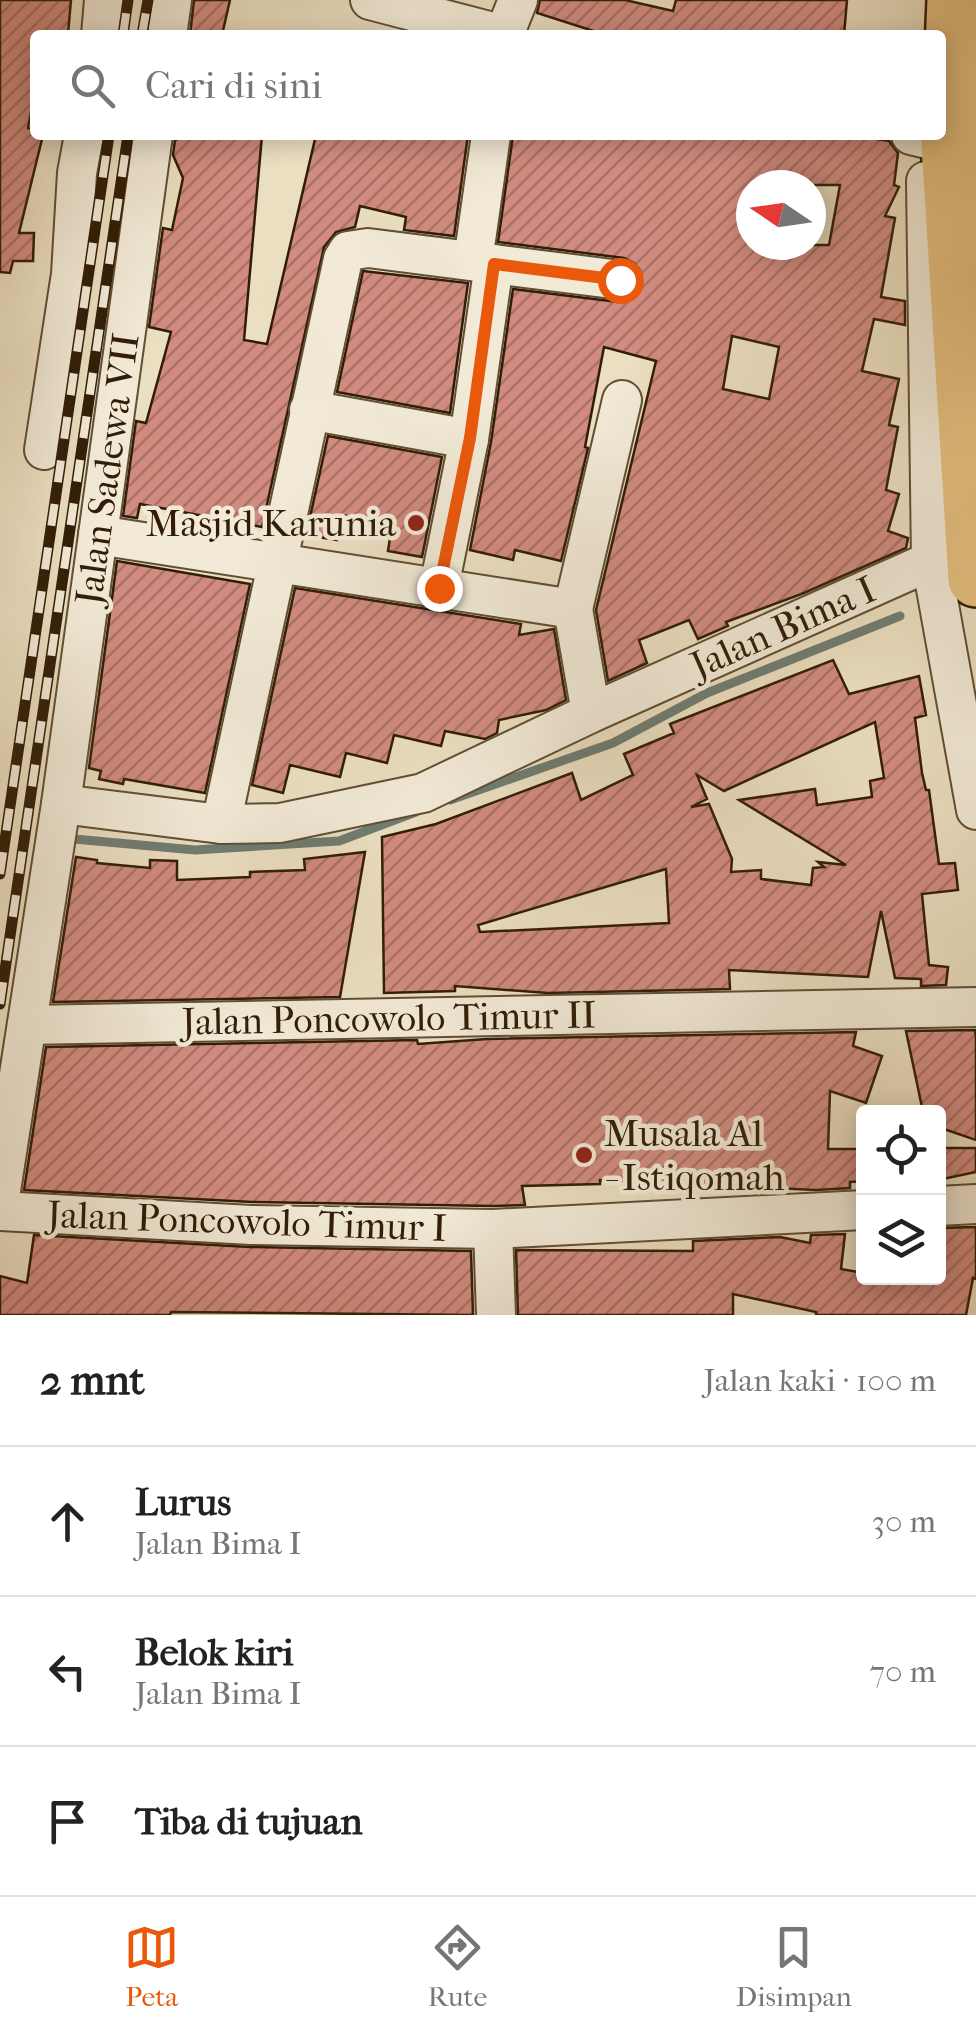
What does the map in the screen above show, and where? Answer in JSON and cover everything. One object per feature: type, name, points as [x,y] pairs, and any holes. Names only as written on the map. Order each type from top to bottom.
[{"type":"main road","points":[[946,70],[955,0]]},
{"type":"main road","points":[[937,141],[964,559]]},
{"type":"street","points":[[101,30],[104,0]]},
{"type":"street","points":[[168,30],[172,0]]},
{"type":"street","points":[[370,0],[485,30]]},
{"type":"street","points":[[506,30],[518,0]]},
{"type":"street","points":[[930,30],[931,0]]},
{"type":"street","points":[[44,450],[72,274],[77,173],[83,140]]},
{"type":"street","name":"Jalan Sadewa VII","points":[[61,804],[153,140]]},
{"type":"street","points":[[439,588],[470,438],[491,140]]},
{"type":"street","points":[[221,824],[309,410],[343,258],[348,251],[368,248],[620,280]]},
{"type":"street","points":[[592,713],[572,609],[622,400]]},
{"type":"street","points":[[309,410],[470,438]]},
{"type":"street","points":[[98,535],[572,609]]},
{"type":"street","points":[[964,559],[976,810]]},
{"type":"street","name":"Jalan Bima I","points":[[61,804],[221,824],[280,822],[423,793],[592,713],[964,559]]},
{"type":"street","points":[[26,1025],[61,804]]},
{"type":"street","name":"Jalan Poncowolo Timur II","points":[[26,1025],[976,1007]]},
{"type":"street","name":"Jalan Poncowolo Timur I","points":[[0,1197],[26,1025]]},
{"type":"street","points":[[946,1206],[976,1204]]},
{"type":"street","name":"Jalan Poncowolo Timur I","points":[[0,1212],[251,1225],[493,1230],[856,1210]]},
{"type":"street","name":"Jalan Poncowolo Timur I","points":[[493,1230],[496,1315]]},
{"type":"building","points":[[0,0],[71,0],[68,30],[30,30],[28,128],[30,140],[42,140],[19,233],[34,233],[33,261],[13,261],[10,273],[0,272]]},
{"type":"building","points":[[194,0],[230,0],[223,30],[191,30]]},
{"type":"building","points":[[540,0],[625,0],[673,11],[676,0],[847,0],[844,30],[590,30],[537,13]]},
{"type":"building","points":[[175,140],[262,140],[244,340],[267,344],[315,140],[467,140],[454,236],[404,230],[406,217],[360,206],[355,227],[336,232],[324,247],[262,527],[140,504],[137,518],[123,516],[136,421],[146,423],[171,332],[149,327],[163,228],[172,230],[183,178],[173,155]]},
{"type":"building","points":[[512,140],[889,141],[898,153],[894,185],[899,187],[885,216],[895,218],[881,297],[905,301],[905,325],[874,319],[862,371],[899,379],[889,425],[898,427],[886,490],[899,494],[888,531],[908,538],[906,548],[726,622],[728,626],[698,639],[689,620],[639,640],[647,663],[608,681],[596,610],[656,361],[604,347],[585,447],[588,448],[561,561],[515,550],[513,560],[470,550],[491,442],[513,289],[618,302],[630,300],[642,282],[634,263],[624,258],[498,242]],"holes":[[[732,336],[779,347],[769,399],[723,389]]]},
{"type":"building","points":[[363,271],[468,283],[450,413],[337,392]]},
{"type":"building","points":[[328,436],[442,457],[422,557],[388,551],[392,525],[342,515],[337,540],[306,535]]},
{"type":"building","points":[[117,561],[250,584],[205,793],[124,779],[123,784],[99,779],[101,771],[89,768]]},
{"type":"building","points":[[295,588],[521,624],[519,635],[554,629],[566,700],[546,710],[499,720],[497,733],[485,739],[445,731],[441,746],[394,735],[387,763],[346,753],[340,777],[290,765],[283,793],[252,785]]},
{"type":"building","points":[[833,660],[849,694],[919,676],[926,715],[915,718],[922,773],[929,790],[939,864],[955,863],[958,890],[922,894],[929,965],[948,967],[946,985],[921,986],[921,979],[895,978],[881,911],[868,977],[729,970],[730,989],[548,993],[455,986],[455,991],[384,993],[382,837],[436,824],[572,773],[581,800],[633,775],[624,754],[674,733],[670,724]],"holes":[[[875,722],[884,778],[870,781],[872,797],[817,805],[815,789],[739,800],[846,865],[818,862],[824,867],[813,868],[811,885],[761,879],[761,870],[731,872],[732,859],[709,804],[691,807],[707,799],[697,775],[724,791]],[[666,869],[669,923],[480,932],[478,925]]]},
{"type":"building","points":[[365,852],[340,997],[53,1002],[76,857],[150,868],[150,860],[177,861],[177,880],[305,870],[304,859]]},
{"type":"building","points":[[975,1030],[976,1140],[946,1130],[946,1105],[922,1105],[906,1031]]},
{"type":"building","points":[[856,1032],[853,1046],[882,1056],[866,1103],[830,1091],[828,1149],[856,1149],[856,1182],[850,1182],[850,1188],[816,1190],[600,1180],[600,1184],[522,1186],[525,1205],[493,1206],[252,1202],[24,1190],[46,1047],[417,1040],[418,1044],[487,1039]]},
{"type":"building","points":[[946,1148],[976,1148],[976,1172],[946,1178]]},
{"type":"building","points":[[976,1227],[976,1279],[973,1278],[966,1315],[816,1315],[733,1294],[733,1315],[518,1315],[516,1250],[693,1251],[693,1241],[780,1237],[810,1243],[811,1235],[845,1234],[841,1269],[856,1272],[856,1285],[946,1285],[946,1228]]},
{"type":"building","points":[[34,1235],[250,1247],[471,1251],[473,1315],[0,1315],[0,1276],[27,1283]]},
{"type":"waterway","points":[[450,800],[613,743],[707,693],[900,616]]},
{"type":"waterway","points":[[63,838],[195,850],[339,841],[416,812]]},
{"type":"railway","points":[[124,30],[128,0]]},
{"type":"railway","points":[[143,30],[148,0]]},
{"type":"railway","points":[[0,874],[108,140]]},
{"type":"railway","points":[[0,1004],[127,140]]},
{"type":"place","name":"Masjid Karunia","points":[[416,523]]},
{"type":"place","name":"Musala Al - Istiqomah","points":[[584,1155]]},
{"type":"route","points":[[439,588],[470,438],[494,264],[620,280]]}]
